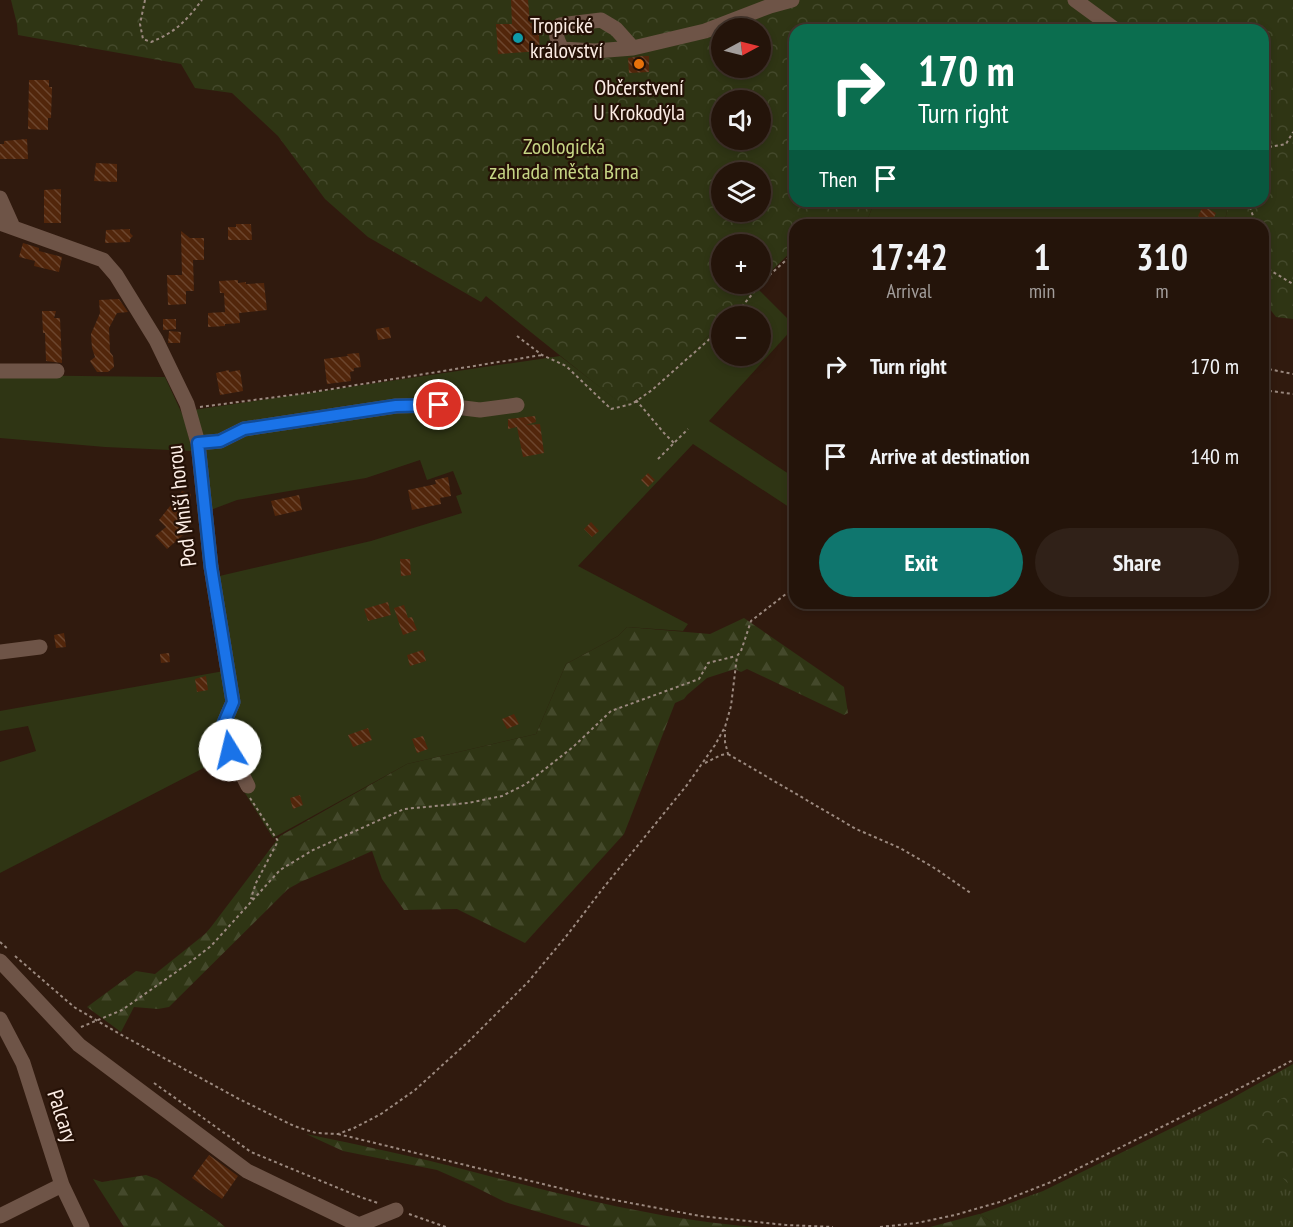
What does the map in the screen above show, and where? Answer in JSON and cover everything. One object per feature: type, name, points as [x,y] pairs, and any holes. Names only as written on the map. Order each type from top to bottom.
[{"type":"street","points":[[633,48],[705,31],[792,0]]},
{"type":"street","points":[[1075,0],[1108,24]]},
{"type":"street","name":"Pod Mniší horou","points":[[0,198],[6,225],[103,260],[116,275],[156,340],[188,409],[198,443],[211,567],[233,702],[224,723],[230,750],[248,786]]},
{"type":"street","points":[[0,371],[57,372]]},
{"type":"street","points":[[198,443],[220,441],[244,429],[396,406],[439,405],[480,410],[517,405]]},
{"type":"street","points":[[0,651],[40,647]]},
{"type":"street","points":[[0,961],[80,1046],[247,1171],[359,1225],[396,1210]]},
{"type":"street","name":"Palcary","points":[[0,1019],[23,1063],[62,1185],[82,1227]]},
{"type":"street","points":[[0,1215],[62,1185]]},
{"type":"path","points":[[145,0],[140,24],[143,39],[151,42],[166,36],[184,22],[202,0]]},
{"type":"path","points":[[1269,147],[1286,144],[1293,132]]},
{"type":"path","points":[[942,219],[959,219]]},
{"type":"path","points":[[742,306],[764,280],[789,257]]},
{"type":"path","points":[[1269,270],[1293,284]]},
{"type":"path","points":[[518,336],[542,355],[566,366],[611,409],[622,407],[652,390],[711,338]]},
{"type":"path","points":[[188,409],[318,391],[542,355]]},
{"type":"path","points":[[1269,369],[1293,374]]},
{"type":"path","points":[[1269,391],[1293,394]]},
{"type":"path","points":[[636,400],[675,444]]},
{"type":"path","points":[[658,459],[688,429]]},
{"type":"path","points":[[338,1134],[381,1114],[415,1089],[469,1041],[528,982],[703,764],[725,727],[731,706],[737,656],[741,651],[751,621],[789,592]]},
{"type":"path","points":[[67,1033],[122,1010],[189,963],[211,945],[280,870],[313,850],[404,809],[468,803],[502,796],[526,784],[573,747],[611,711],[699,679],[708,663],[737,656]]},
{"type":"path","points":[[725,727],[728,754]]},
{"type":"path","points":[[703,764],[728,754],[856,829],[900,848],[972,894]]},
{"type":"path","points":[[248,786],[245,790],[278,841],[256,883],[251,898],[254,899]]},
{"type":"path","points":[[0,942],[74,1007],[239,1099],[294,1126],[316,1133],[338,1134],[588,1195],[700,1216],[786,1225],[833,1227]]},
{"type":"path","points":[[880,1227],[917,1224],[955,1215],[1003,1201],[1051,1182],[1293,1060]]},
{"type":"path","points":[[149,1079],[251,1152],[360,1197],[446,1227]]},
{"type":"green space","name":"Zoologická zahrada města Brna","points":[[11,0],[1293,0],[1293,319],[1276,317],[1269,308],[1269,219],[1225,219],[1228,207],[1269,207],[1269,24],[789,24],[789,207],[873,207],[868,218],[789,219],[789,254],[771,271],[771,234],[711,234],[711,294],[749,294],[739,306],[711,306],[711,333],[652,389],[631,402],[618,402],[486,296],[481,302],[368,237],[325,199],[278,136],[232,93],[195,88],[181,64],[18,35]]},
{"type":"green space","points":[[873,207],[1228,207],[1225,219],[868,218]]},
{"type":"green space","points":[[749,294],[763,294],[789,320],[789,333],[771,353],[771,306],[738,306]]},
{"type":"green space","points":[[711,333],[711,366],[759,366],[709,421],[789,474],[789,507],[693,444],[578,566],[688,624],[683,631],[627,627],[618,636],[566,664],[536,734],[407,764],[273,838],[223,758],[0,873],[0,762],[36,751],[28,726],[0,731],[0,711],[224,671],[215,577],[371,541],[462,513],[456,496],[462,494],[453,471],[427,480],[420,460],[366,478],[237,500],[208,511],[193,410],[560,356],[618,401],[631,402],[652,389]]},
{"type":"green space","points":[[0,375],[165,377],[184,418],[192,451],[105,447],[0,438]]},
{"type":"green space","points":[[744,618],[844,687],[848,713],[844,715],[747,669],[741,672],[735,669],[707,678],[684,699],[675,703],[624,834],[525,943],[457,909],[404,910],[382,879],[372,851],[288,889],[169,1007],[158,1009],[134,1007],[121,1032],[87,1007],[136,971],[155,974],[205,934],[280,836],[407,764],[536,734],[566,664],[618,636],[627,627],[710,634]]},
{"type":"green space","points":[[1293,1064],[1293,1227],[998,1227],[980,1214],[1043,1191],[1227,1101]]},
{"type":"green space","points":[[1293,1093],[1293,1189],[1232,1123]]},
{"type":"green space","points":[[306,1134],[648,1213],[756,1227],[589,1227],[505,1202],[437,1170],[343,1151]]},
{"type":"green space","points":[[146,1175],[157,1179],[225,1227],[124,1227],[93,1179],[102,1182]]},
{"type":"green space","points":[[979,1214],[998,1227],[930,1227]]},
{"type":"building","name":"Tropické království","points":[[511,0],[528,0],[530,23],[538,22],[540,51],[498,54],[496,24],[512,24]]},
{"type":"building","name":"Občerstvení U Krokodýla","points":[[649,56],[649,72],[629,73],[628,58]]},
{"type":"building","points":[[29,80],[49,80],[49,87],[52,87],[51,118],[48,118],[48,130],[28,129]]},
{"type":"building","points":[[27,139],[28,159],[0,159],[0,144],[4,144],[4,141]]},
{"type":"building","points":[[96,163],[117,164],[117,182],[94,181]]},
{"type":"building","points":[[61,189],[61,223],[44,223],[44,190]]},
{"type":"building","points":[[1202,207],[1216,213],[1213,219],[1203,219],[1198,216]]},
{"type":"building","points":[[236,224],[251,224],[252,240],[228,240],[228,227],[236,227]]},
{"type":"building","points":[[130,229],[133,236],[130,242],[105,243],[106,230]]},
{"type":"building","points":[[181,231],[190,238],[204,238],[204,260],[193,260],[194,291],[186,291],[186,304],[168,305],[167,275],[182,275]]},
{"type":"building","points":[[23,243],[39,248],[39,251],[62,257],[59,272],[34,266],[35,261],[19,257]]},
{"type":"building","points":[[238,280],[238,283],[246,282],[246,284],[264,283],[267,310],[239,313],[240,323],[208,327],[208,313],[225,312],[224,293],[220,293],[219,281]]},
{"type":"building","points":[[119,299],[128,312],[117,313],[109,328],[110,352],[113,356],[114,367],[108,372],[97,372],[90,361],[95,357],[91,334],[100,313],[99,300]]},
{"type":"building","points":[[42,311],[56,311],[54,318],[60,318],[62,363],[46,361]]},
{"type":"building","points":[[163,319],[176,319],[176,329],[163,330]]},
{"type":"building","points":[[389,327],[391,338],[378,340],[376,329]]},
{"type":"building","points":[[169,331],[181,332],[180,343],[168,343]]},
{"type":"building","points":[[359,353],[361,367],[354,368],[354,371],[350,372],[351,381],[327,384],[324,359]]},
{"type":"building","points":[[229,370],[229,372],[240,370],[243,391],[220,395],[216,373]]},
{"type":"building","points":[[535,416],[536,422],[526,425],[540,424],[544,453],[523,457],[517,427],[508,429],[508,419]]},
{"type":"building","points":[[648,473],[655,480],[648,487],[641,480]]},
{"type":"building","points":[[448,477],[451,496],[440,498],[441,504],[412,510],[408,490],[436,484],[435,480]]},
{"type":"building","points":[[182,491],[191,494],[185,510],[191,518],[184,524],[189,530],[167,549],[155,536],[166,527],[159,520]]},
{"type":"building","points":[[299,495],[302,510],[275,516],[271,501]]},
{"type":"building","points":[[591,522],[599,531],[592,537],[584,529]]},
{"type":"building","points":[[400,559],[410,559],[411,575],[401,576]]},
{"type":"building","points":[[388,602],[391,615],[368,621],[364,609]]},
{"type":"building","points":[[404,605],[408,618],[412,617],[417,630],[403,635],[394,608]]},
{"type":"building","points":[[64,633],[66,647],[56,648],[54,635]]},
{"type":"building","points":[[423,650],[426,661],[410,666],[407,655]]},
{"type":"building","points":[[169,653],[170,662],[161,663],[160,654]]},
{"type":"building","points":[[206,676],[208,690],[197,692],[195,679]]},
{"type":"building","points":[[514,714],[519,724],[507,729],[502,719]]},
{"type":"building","points":[[368,728],[372,740],[353,747],[348,735]]},
{"type":"building","points":[[423,736],[428,749],[417,753],[412,739]]},
{"type":"building","points":[[300,795],[303,805],[293,809],[290,798]]},
{"type":"building","points":[[209,1155],[238,1176],[222,1199],[192,1178]]},
{"type":"place","name":"Tropické království","points":[[518,38]]},
{"type":"place","name":"Občerstvení U Krokodýla","points":[[639,64]]},
{"type":"route","points":[[230,750],[224,723],[233,702],[211,567],[198,443],[220,441],[244,429],[396,406],[439,405]]}]
